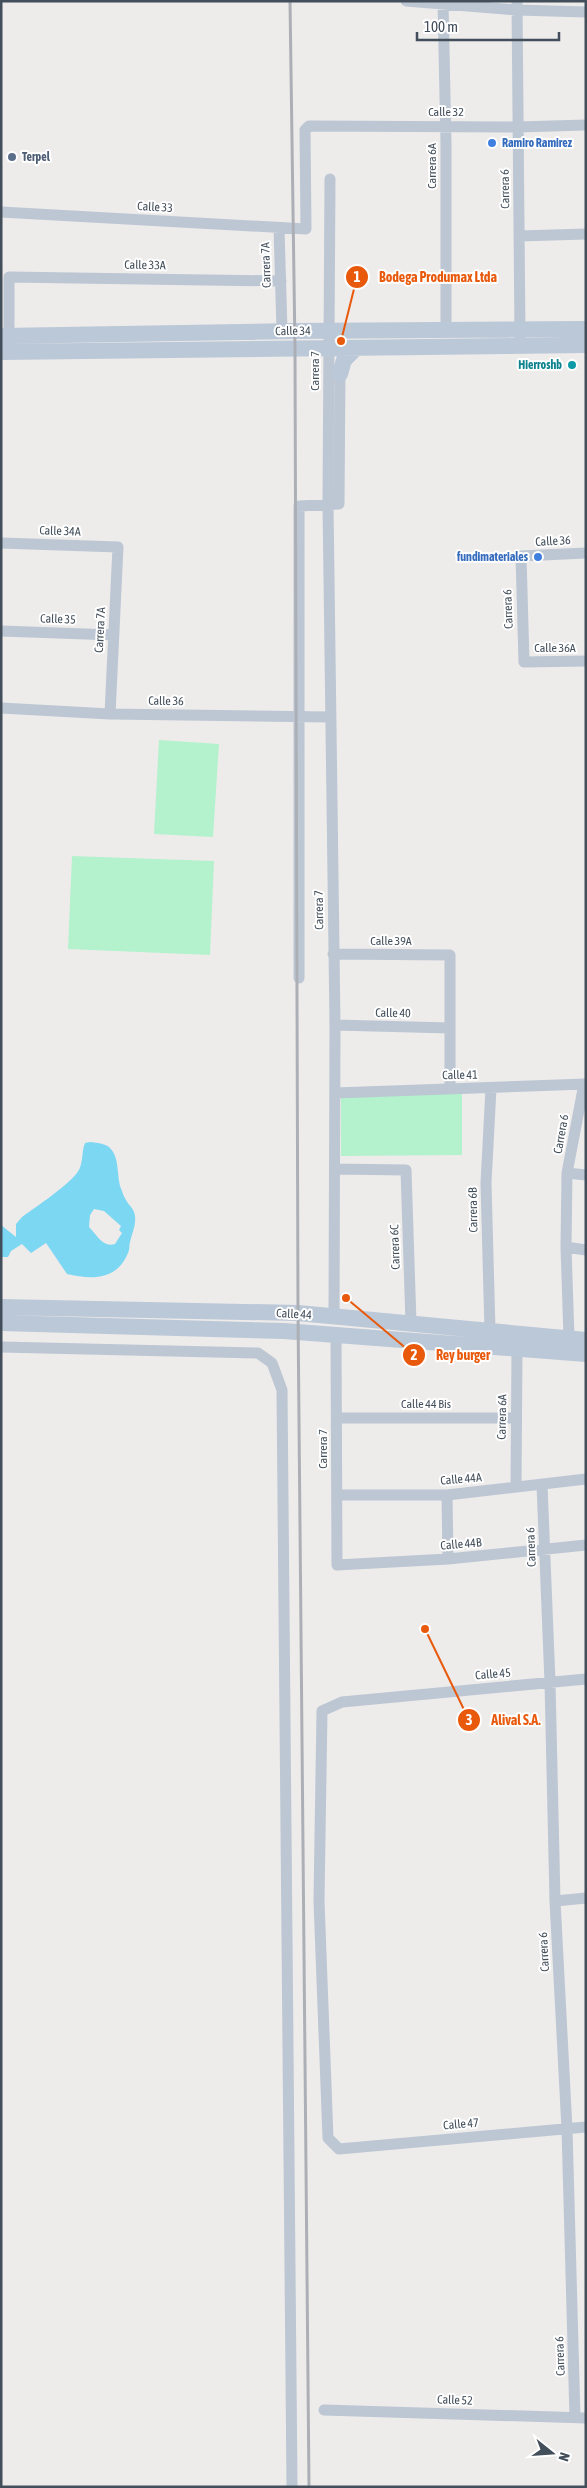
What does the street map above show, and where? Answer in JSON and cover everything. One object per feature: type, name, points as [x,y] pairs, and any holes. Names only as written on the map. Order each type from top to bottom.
[{"type":"main road","name":"Calle 34","points":[[1,352],[341,349],[520,338],[586,329]]},
{"type":"main road","name":"Calle 34","points":[[5,336],[446,330],[586,345]]},
{"type":"main road","points":[[116,334],[116,352]]},
{"type":"main road","points":[[340,374],[344,360],[341,349]]},
{"type":"main road","name":"Calle 44","points":[[1,1306],[291,1313],[586,1340]]},
{"type":"main road","name":"Calle 44","points":[[1,1323],[336,1334],[586,1354]]},
{"type":"street","points":[[406,1],[517,6],[586,12]]},
{"type":"street","name":"Carrera 6A","points":[[442,2],[446,125],[446,330]]},
{"type":"street","name":"Carrera 6","points":[[517,6],[520,338]]},
{"type":"street","name":"Calle 32","points":[[307,228],[306,127],[446,125],[518,127],[586,125]]},
{"type":"street","name":"Carrera 7","points":[[330,179],[335,331],[341,349],[328,504],[335,1026],[334,1317]]},
{"type":"street","name":"Calle 33","points":[[1,212],[307,228]]},
{"type":"street","name":"Carrera 7A","points":[[279,228],[282,331]]},
{"type":"street","points":[[519,236],[586,234]]},
{"type":"street","name":"Calle 33A","points":[[5,336],[9,277],[281,281]]},
{"type":"street","name":"Carrera 7","points":[[328,504],[339,504],[340,374]]},
{"type":"street","points":[[300,978],[299,506],[328,504]]},
{"type":"street","name":"Calle 34A","points":[[1,543],[118,547]]},
{"type":"street","name":"Carrera 7A","points":[[110,714],[118,547]]},
{"type":"street","name":"Calle 36","points":[[521,556],[586,553]]},
{"type":"street","name":"Carrera 6","points":[[521,556],[524,662]]},
{"type":"street","name":"Calle 35","points":[[1,632],[114,634]]},
{"type":"street","name":"Calle 36A","points":[[524,662],[586,661]]},
{"type":"street","name":"Calle 36","points":[[1,708],[110,714],[330,717]]},
{"type":"street","name":"Calle 39A","points":[[333,954],[450,955],[450,1028]]},
{"type":"street","name":"Calle 40","points":[[335,1026],[450,1028]]},
{"type":"street","points":[[450,1028],[450,1089]]},
{"type":"street","name":"Carrera 6","points":[[568,1338],[567,1173],[585,1084]]},
{"type":"street","name":"Calle 41","points":[[335,1092],[585,1084]]},
{"type":"street","name":"Carrera 6B","points":[[490,1331],[486,1183],[491,1088]]},
{"type":"street","name":"Carrera 6C","points":[[335,1169],[406,1170],[411,1323]]},
{"type":"street","points":[[567,1173],[586,1175]]},
{"type":"street","points":[[566,1247],[586,1250]]},
{"type":"street","name":"Carrera 7","points":[[336,1334],[337,1565]]},
{"type":"street","points":[[1,1347],[258,1353],[272,1363],[282,1390],[292,2487]]},
{"type":"street","name":"Carrera 6A","points":[[516,1487],[517,1348]]},
{"type":"street","name":"Calle 44 Bis","points":[[337,1418],[516,1418]]},
{"type":"street","name":"Calle 44A","points":[[337,1495],[447,1495],[586,1479]]},
{"type":"street","name":"Carrera 6","points":[[542,1485],[550,1682],[555,1902],[580,2418]]},
{"type":"street","points":[[447,1495],[448,1559]]},
{"type":"street","name":"Calle 44B","points":[[337,1565],[448,1559],[586,1545]]},
{"type":"street","name":"Calle 45","points":[[339,2149],[328,2138],[319,1901],[322,1711],[342,1702],[586,1679]]},
{"type":"street","points":[[555,1902],[586,1898]]},
{"type":"street","name":"Calle 47","points":[[339,2149],[586,2127]]},
{"type":"street","name":"Calle 52","points":[[324,2410],[580,2418]]},
{"type":"green space","points":[[159,740],[219,744],[213,837],[154,834]]},
{"type":"green space","points":[[72,856],[214,861],[210,955],[68,949]]},
{"type":"green space","points":[[462,1093],[462,1155],[341,1156],[341,1095]]},
{"type":"water","points":[[90,1142],[107,1146],[114,1153],[117,1161],[120,1186],[125,1198],[133,1209],[135,1223],[129,1250],[123,1262],[111,1273],[103,1276],[86,1277],[67,1274],[46,1243],[31,1253],[22,1244],[11,1251],[8,1257],[1,1257],[1,1225],[16,1237],[16,1224],[22,1217],[59,1190],[77,1173],[81,1166],[85,1143]],"holes":[[[94,1209],[104,1211],[121,1226],[119,1230],[122,1233],[115,1244],[107,1244],[89,1227],[90,1215]]]},
{"type":"railway","points":[[290,1],[295,349],[298,1313],[309,2487]]},
{"type":"place","name":"Ramiro Ramirez","points":[[492,143]]},
{"type":"place","name":"Terpel","points":[[12,157]]},
{"type":"place","name":"Bodega Produmax Ltda","points":[[341,341]]},
{"type":"place","name":"Hierroshb","points":[[572,365]]},
{"type":"place","name":"fundimateriales","points":[[538,557]]},
{"type":"place","name":"Rey burger","points":[[346,1298]]},
{"type":"place","name":"Alival S.A.","points":[[425,1629]]}]
